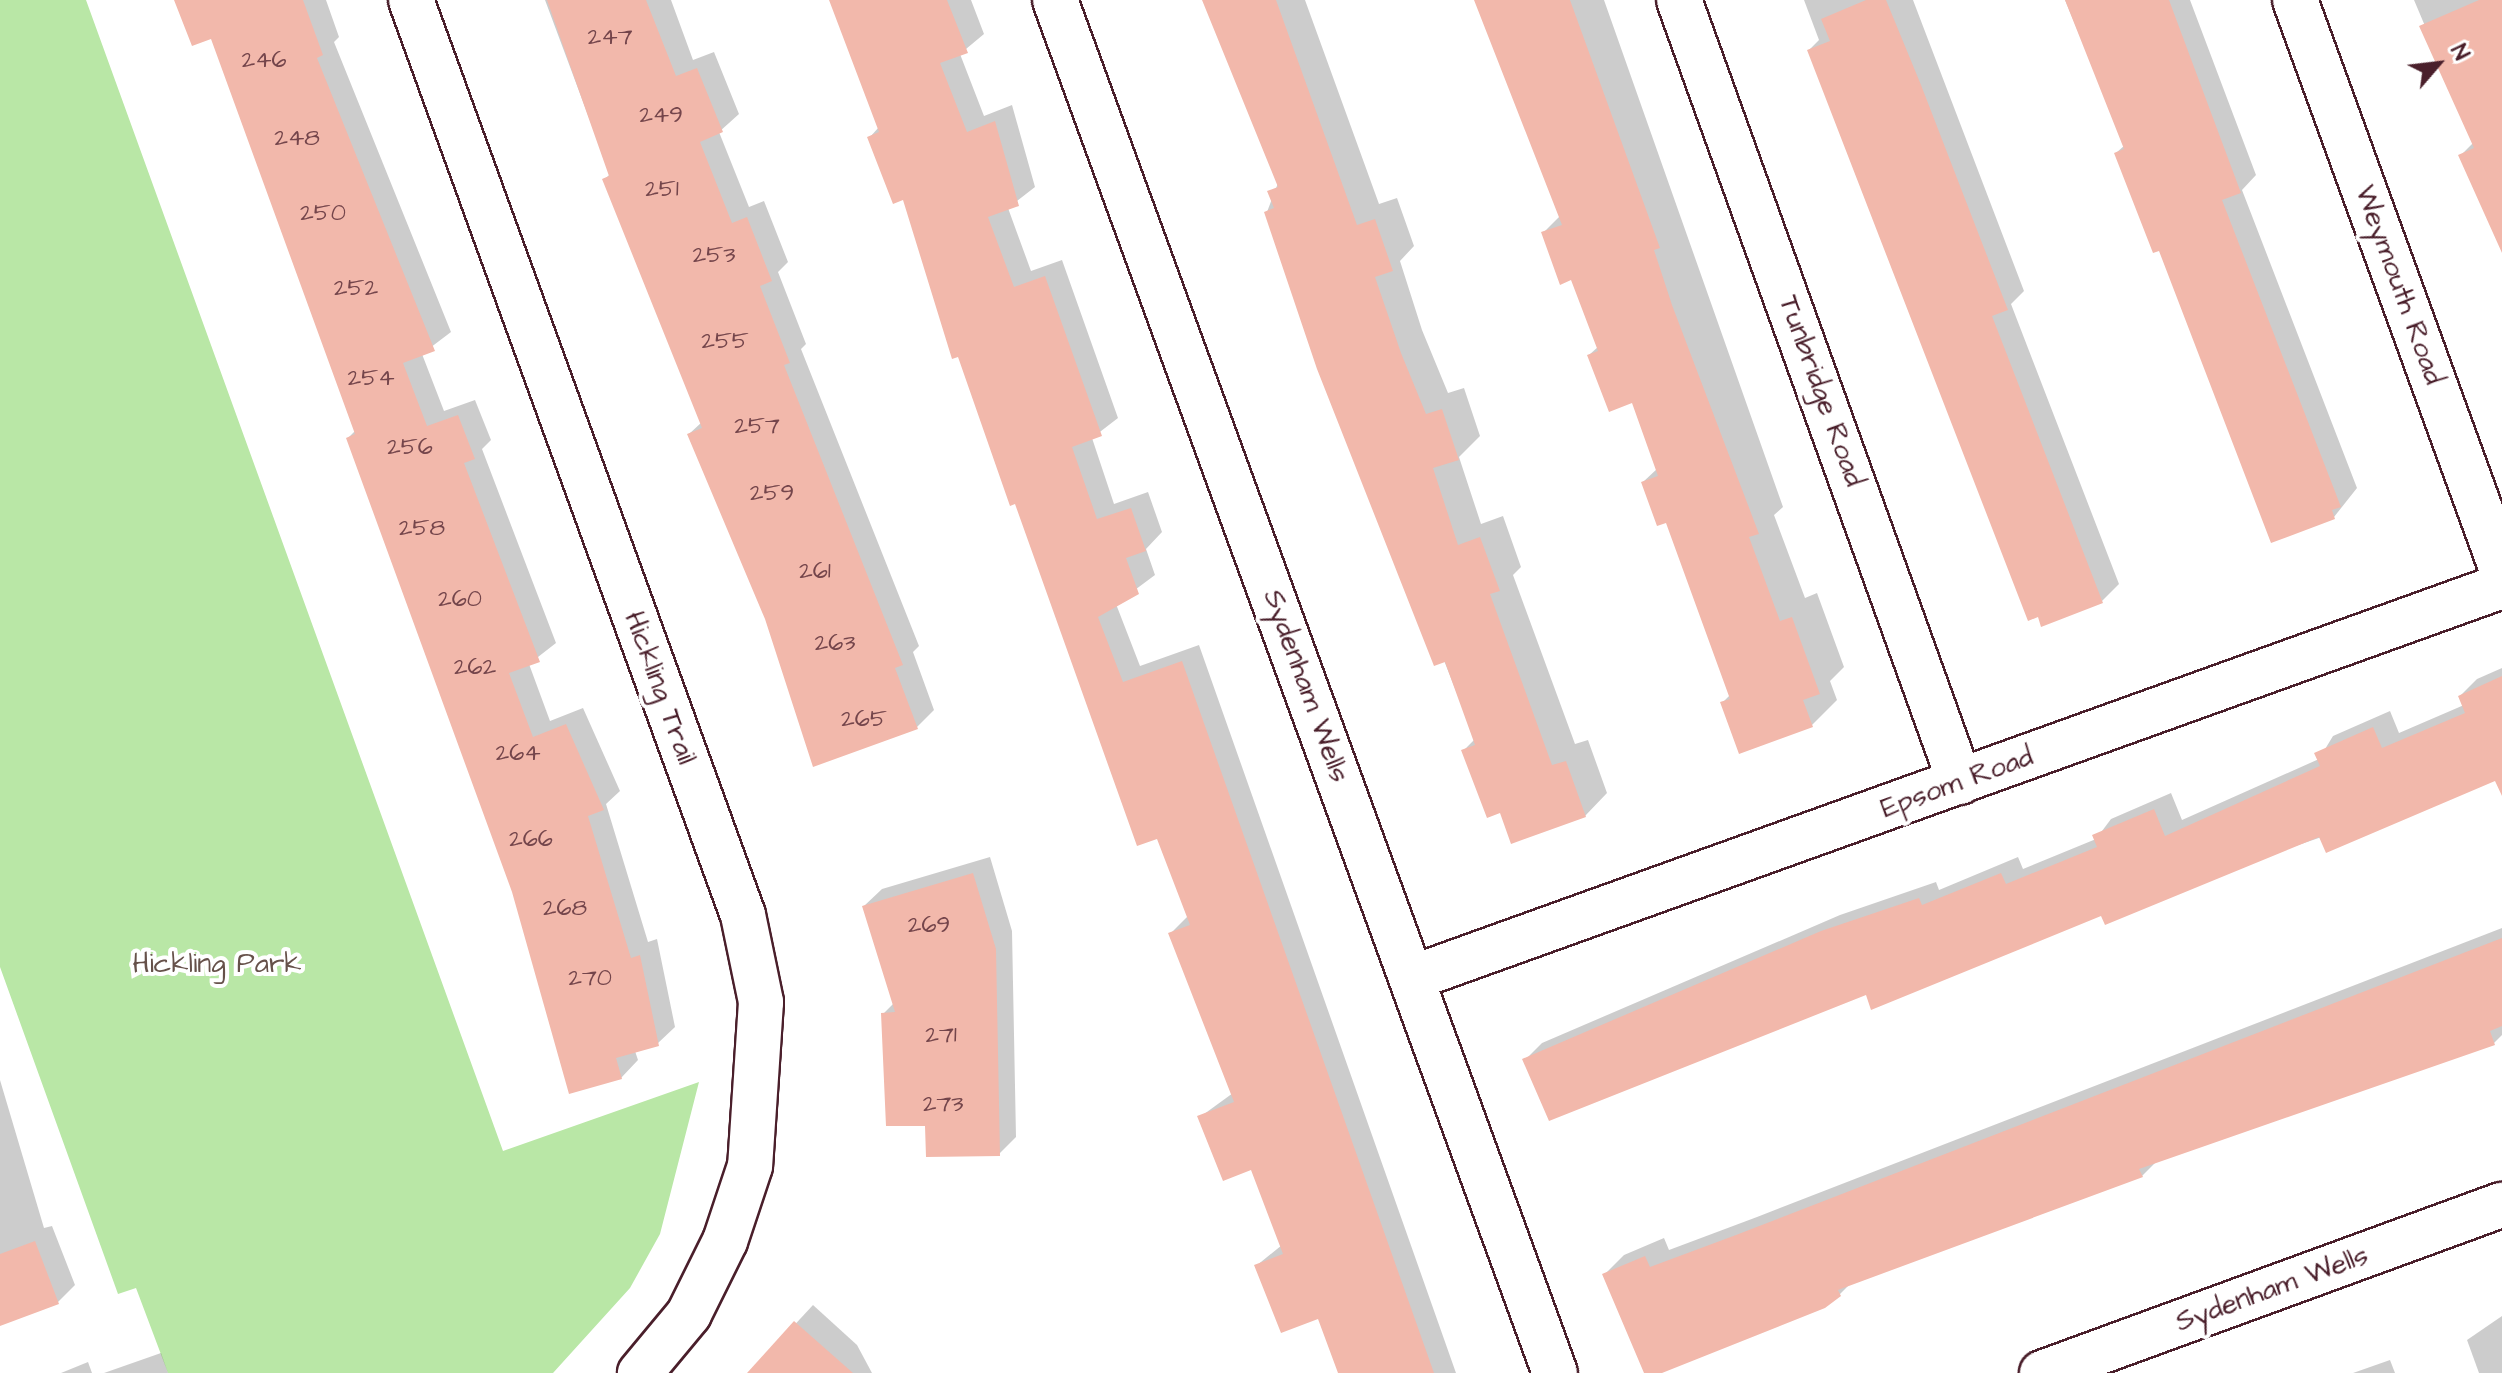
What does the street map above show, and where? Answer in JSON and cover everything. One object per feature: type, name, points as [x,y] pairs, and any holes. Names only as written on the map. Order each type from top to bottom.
[{"type":"street","name":"Hickling Trail","points":[[411,0],[743,915],[761,1002],[761,1085],[745,1181],[689,1314],[640,1373]]},
{"type":"street","name":"Sydenham Wells","points":[[1055,0],[1555,1373]]},
{"type":"street","name":"Tunbridge Road","points":[[1679,0],[1960,782]]},
{"type":"street","name":"Weymouth Road","points":[[2295,0],[2502,570]]},
{"type":"street","name":"Epsom Road","points":[[1412,978],[2502,586]]},
{"type":"street","name":"Sydenham Wells","points":[[2042,1373],[2502,1205]]},
{"type":"green space","name":"Hickling Park","points":[[0,0],[86,0],[503,1151],[699,1082],[660,1234],[630,1288],[553,1373],[168,1373],[136,1288],[118,1294],[0,967]]},
{"type":"building","points":[[174,0],[303,0],[323,55],[317,58],[435,351],[403,363],[427,426],[458,415],[475,459],[464,463],[540,662],[509,673],[533,737],[566,724],[604,810],[588,816],[631,958],[640,955],[659,1046],[616,1058],[622,1079],[569,1094],[512,892],[346,438],[355,434],[211,39],[192,46]]},
{"type":"building","points":[[547,0],[646,0],[676,76],[697,68],[723,132],[700,142],[732,223],[747,217],[772,281],[760,286],[790,363],[784,365],[903,665],[895,668],[918,729],[813,767],[765,619],[687,434],[702,428],[602,179],[609,176]]},
{"type":"building","points":[[829,0],[947,0],[968,53],[940,63],[967,132],[995,121],[1019,206],[988,217],[1014,287],[1045,276],[1102,436],[1072,447],[1097,519],[1131,508],[1146,551],[1126,558],[1139,594],[1098,617],[1123,682],[1182,661],[1434,1373],[1338,1373],[1318,1319],[1281,1333],[1254,1265],[1283,1254],[1251,1170],[1223,1181],[1197,1116],[1234,1102],[1168,933],[1190,925],[1157,839],[1137,846],[1015,504],[1010,506],[958,357],[952,359],[903,200],[893,204],[867,137],[879,132]]},
{"type":"building","points":[[1202,0],[1276,0],[1357,225],[1375,219],[1393,271],[1375,277],[1401,353],[1426,414],[1442,409],[1459,460],[1433,468],[1458,545],[1480,537],[1500,591],[1490,594],[1552,765],[1566,761],[1586,817],[1511,844],[1500,813],[1487,818],[1461,750],[1475,745],[1445,662],[1434,666],[1317,369],[1264,212],[1274,208],[1267,191],[1278,187]]},
{"type":"building","points":[[1474,0],[1570,0],[1660,248],[1654,250],[1672,305],[1759,534],[1749,537],[1780,621],[1792,617],[1820,694],[1803,700],[1813,727],[1739,754],[1720,702],[1730,699],[1666,523],[1657,526],[1641,482],[1658,476],[1632,403],[1609,412],[1587,355],[1598,351],[1571,280],[1560,285],[1541,232],[1562,225]]},
{"type":"building","points":[[1866,0],[1886,0],[1921,85],[2008,310],[1992,316],[2103,603],[2041,627],[2038,617],[2028,621],[1807,50],[1830,41],[1821,19]]},
{"type":"building","points":[[2065,0],[2169,0],[2241,193],[2222,200],[2341,507],[2332,510],[2335,519],[2271,543],[2159,251],[2153,253],[2114,153],[2124,149]]},
{"type":"building","points":[[2479,0],[2502,0],[2502,253],[2458,155],[2474,148],[2419,26]]},
{"type":"building","points":[[2502,676],[2502,796],[2495,781],[2326,853],[2319,837],[2105,925],[2101,916],[1871,1010],[1866,995],[1549,1121],[1522,1059],[1821,931],[1919,898],[1922,905],[2001,873],[2006,884],[2097,847],[2092,835],[2154,809],[2165,836],[2320,766],[2314,753],[2373,727],[2382,748],[2465,713],[2458,696]]},
{"type":"building","points":[[973,873],[996,949],[1000,1156],[926,1157],[925,1126],[886,1126],[881,1013],[895,1012],[862,906]]},
{"type":"building","points":[[2502,938],[2502,1026],[2490,1031],[2495,1045],[2139,1169],[2143,1177],[1838,1290],[1841,1296],[1825,1308],[1662,1373],[1644,1373],[1602,1274],[1645,1256],[1650,1267],[1736,1235]]},
{"type":"building","points":[[35,1241],[59,1304],[0,1326],[0,1254]]},
{"type":"building","points":[[794,1321],[853,1373],[747,1373]]}]
